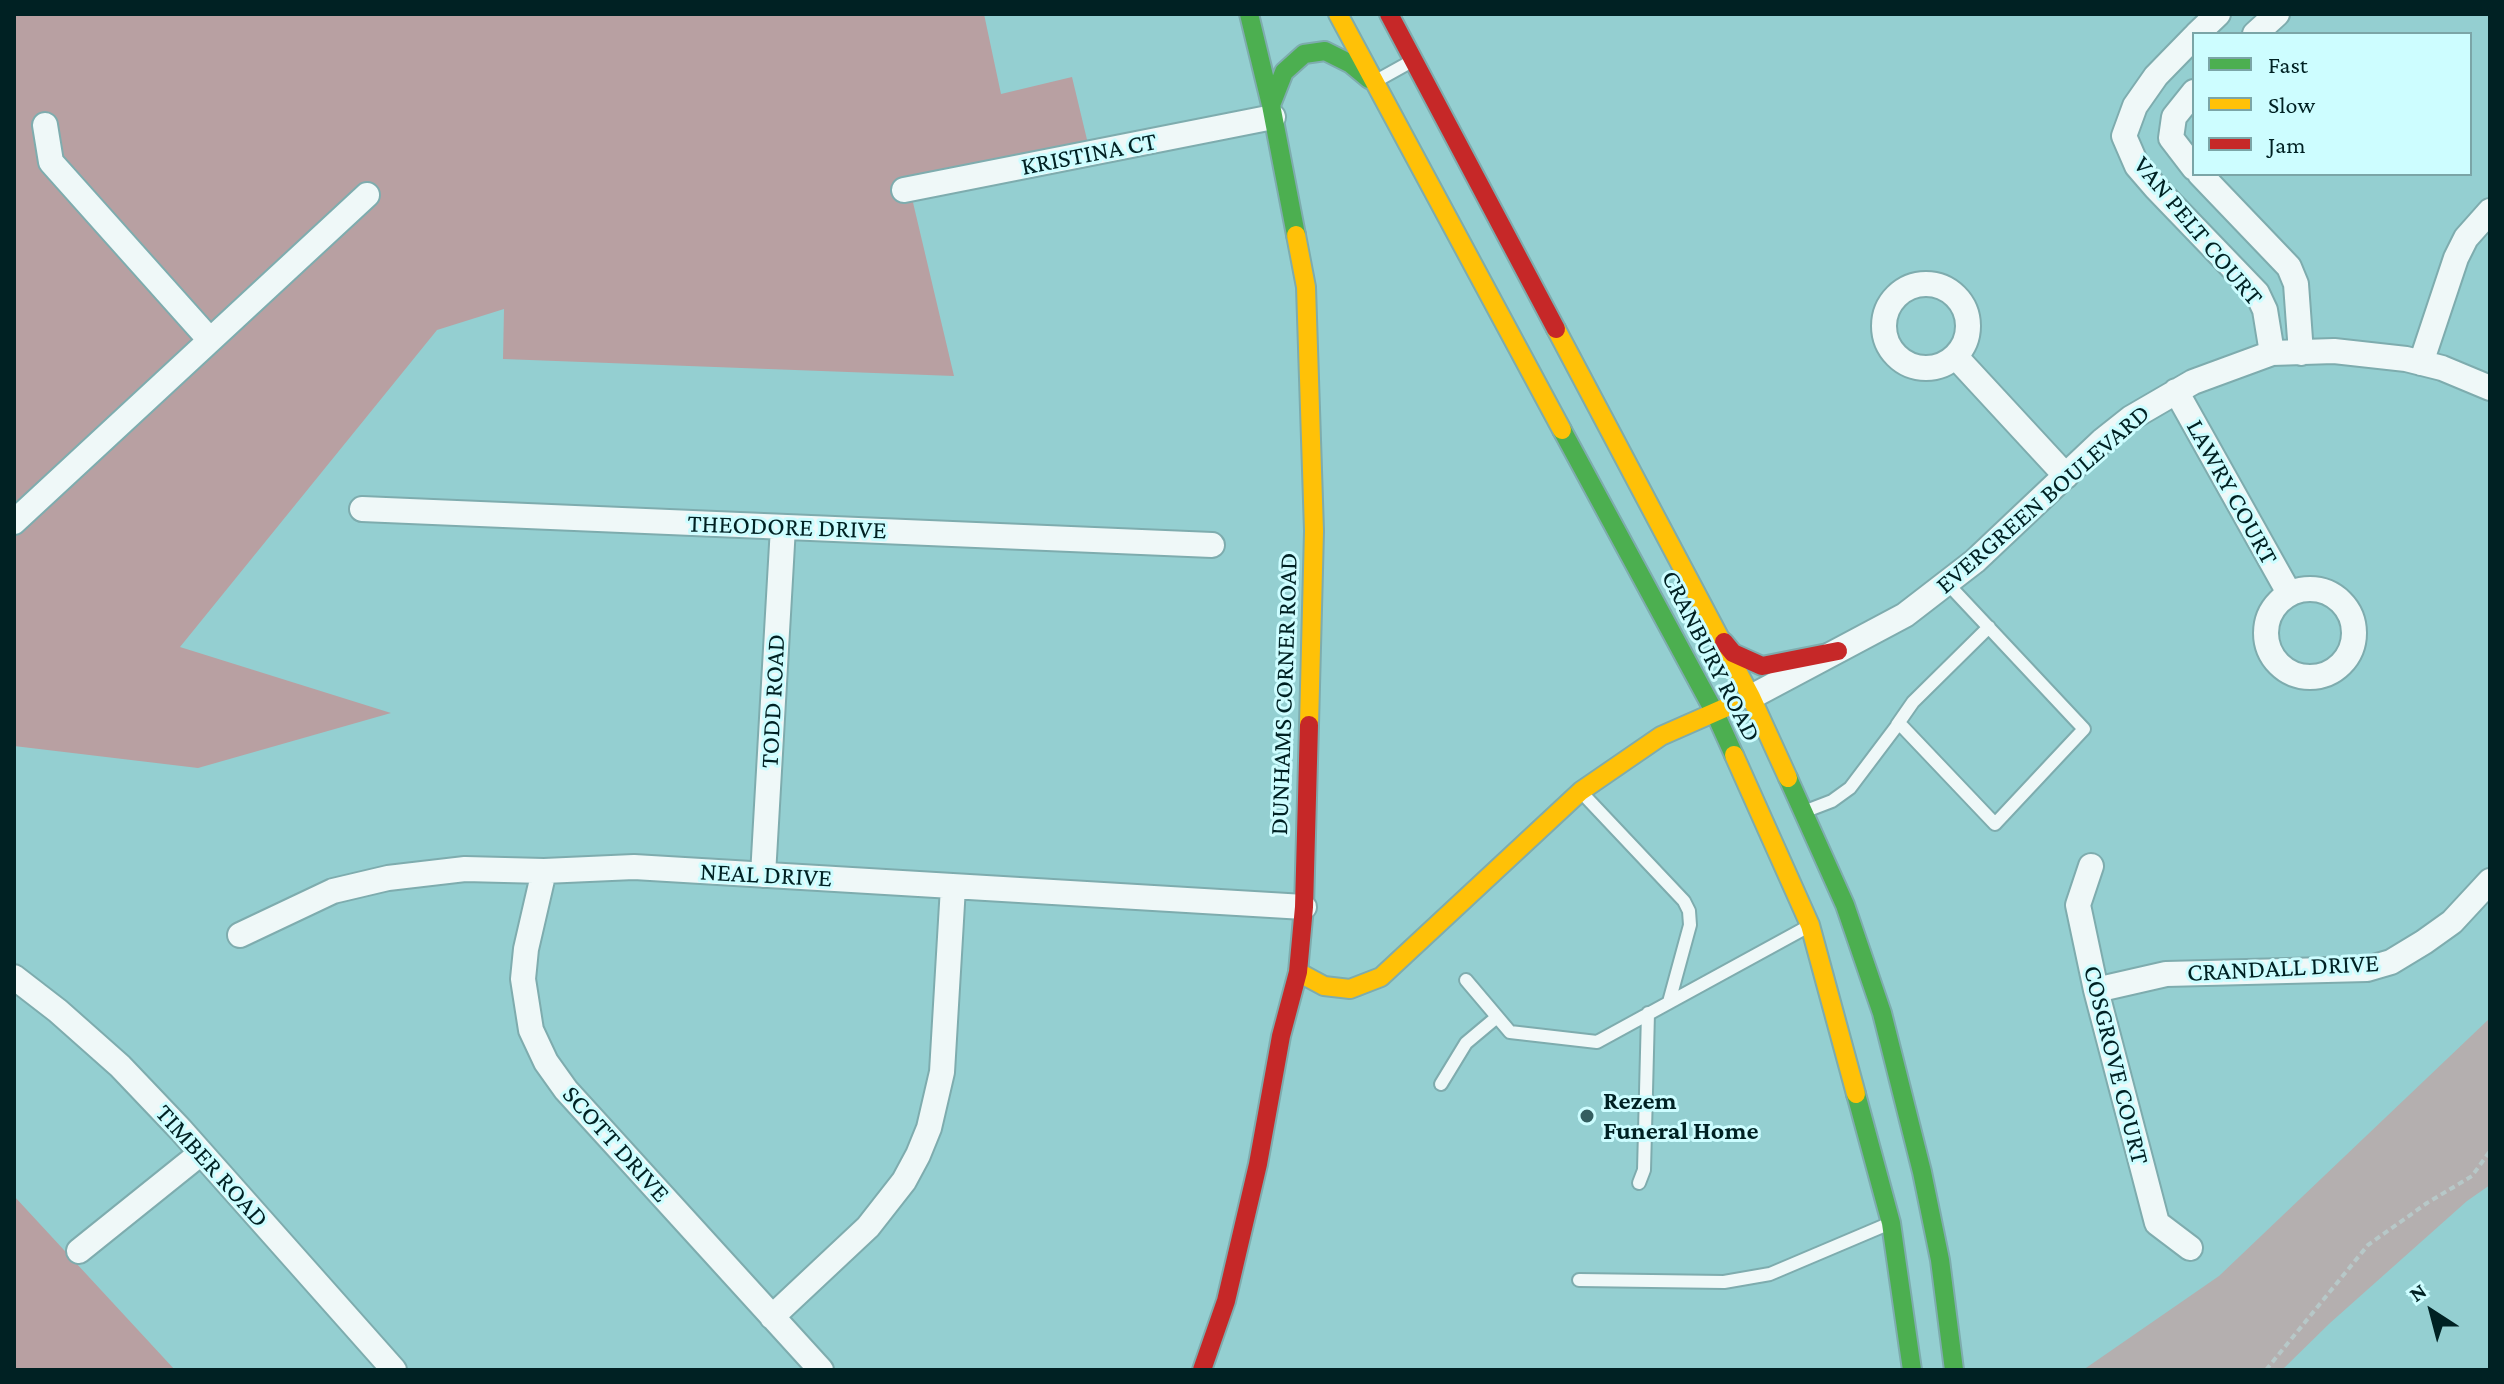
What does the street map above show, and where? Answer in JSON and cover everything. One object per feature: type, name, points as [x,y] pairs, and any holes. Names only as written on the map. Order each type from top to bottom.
[{"type":"main road","name":"DUNHAMS CORNER ROAD","points":[[1202,1370],[1226,1301],[1258,1164],[1281,1036],[1298,972],[1304,907],[1314,531],[1306,287],[1272,111],[1249,14]]},
{"type":"main road","name":"CRANBURY ROAD","points":[[1338,14],[1715,713],[1810,925],[1891,1223],[1912,1370]]},
{"type":"main road","name":"CRANBURY ROAD","points":[[1389,14],[1751,697],[1845,905],[1882,1013],[1922,1172],[1940,1260],[1954,1370]]},
{"type":"main road","points":[[1272,111],[1284,72],[1304,54],[1325,51],[1351,64],[1373,83]]},
{"type":"main road","points":[[1719,638],[1733,653],[1762,666],[1838,651]]},
{"type":"main road","points":[[1298,972],[1324,986],[1350,989],[1381,977],[1581,791],[1661,736],[1751,697]]},
{"type":"street","name":"VAN PELT COURT","points":[[2200,32],[2218,14]]},
{"type":"street","points":[[2257,32],[2277,14]]},
{"type":"street","name":"VAN PELT COURT","points":[[2192,40],[2156,76],[2135,106],[2124,136],[2137,166],[2257,293],[2265,310],[2272,353]]},
{"type":"street","name":"VAN PELT COURT","points":[[2192,94],[2174,117],[2171,138],[2192,165]]},
{"type":"street","name":"KRISTINA CT","points":[[904,190],[1272,111]]},
{"type":"street","points":[[2129,122],[2173,125]]},
{"type":"street","points":[[45,125],[51,162],[210,340]]},
{"type":"street","name":"VAN PELT COURT","points":[[2202,176],[2289,267],[2296,284],[2301,353]]},
{"type":"street","points":[[14,522],[367,195]]},
{"type":"street","points":[[2421,363],[2456,258],[2466,238],[2490,211]]},
{"type":"street","name":"EVERGREEN BOULEVARD","points":[[1751,697],[1905,615],[1975,561],[2131,418],[2176,391],[2272,353],[2370,353],[2442,368],[2490,388]]},
{"type":"street","points":[[1956,357],[2066,476]]},
{"type":"street","name":"LAWRY COURT","points":[[2176,391],[2289,593]]},
{"type":"street","name":"THEODORE DRIVE","points":[[362,509],[1212,545]]},
{"type":"street","name":"TODD ROAD","points":[[763,875],[783,527]]},
{"type":"street","name":"COSGROVE COURT","points":[[2091,866],[2078,905],[2096,990],[2157,1223],[2190,1248]]},
{"type":"street","name":"NEAL DRIVE","points":[[240,935],[333,891],[388,878],[465,869],[544,871],[634,867],[1304,907]]},
{"type":"street","name":"SCOTT DRIVE","points":[[544,871],[526,949],[523,979],[531,1030],[546,1062],[566,1090],[821,1370]]},
{"type":"street","name":"CRANDALL DRIVE","points":[[2096,990],[2166,974],[2367,969],[2391,962],[2452,922],[2490,881]]},
{"type":"street","points":[[772,1317],[868,1227],[904,1181],[918,1155],[937,1100],[942,1072],[953,887]]},
{"type":"street","name":"TIMBER ROAD","points":[[14,977],[120,1066],[394,1370]]},
{"type":"street","points":[[79,1251],[201,1153]]},
{"type":"lane","points":[[1373,83],[1414,60]]},
{"type":"lane","points":[[1897,725],[1995,824],[2084,729],[1947,583]]},
{"type":"lane","points":[[1803,812],[1832,801],[1850,788],[1913,702],[1989,627]]},
{"type":"lane","points":[[1581,791],[1684,901],[1689,911],[1690,925],[1669,1002]]},
{"type":"lane","points":[[1466,980],[1510,1032],[1597,1042],[1810,925]]},
{"type":"lane","points":[[1639,1183],[1644,1170],[1648,1013]]},
{"type":"lane","points":[[1441,1084],[1466,1043],[1497,1017]]},
{"type":"lane","points":[[1579,1280],[1695,1282],[1770,1274],[1891,1223]]},
{"type":"path","points":[[2266,1370],[2368,1245],[2472,1176],[2490,1151]]},
{"type":"shaded area","points":[[14,14],[984,14],[1001,94],[1072,77],[1089,148],[911,194],[954,376],[503,359],[504,309],[437,330],[180,647],[391,713],[198,768],[14,746]]},
{"type":"shaded area","points":[[2490,1018],[2490,1185],[2467,1201],[2282,1370],[2083,1370],[2219,1276]]},
{"type":"shaded area","points":[[14,1196],[175,1370],[14,1370]]},
{"type":"traffic: fast","points":[[1249,14],[1271,105],[1296,235]]},
{"type":"traffic: fast","points":[[1271,105],[1284,72],[1304,54],[1325,51],[1351,64],[1369,79]]},
{"type":"traffic: fast","points":[[1562,430],[1715,713],[1734,755]]},
{"type":"traffic: fast","points":[[1788,778],[1845,905],[1882,1013],[1922,1172],[1940,1260],[1954,1370]]},
{"type":"traffic: fast","points":[[1856,1094],[1891,1223],[1912,1370]]},
{"type":"traffic: slow","points":[[1338,14],[1562,430]]},
{"type":"traffic: slow","points":[[1296,235],[1306,287],[1314,531],[1309,725]]},
{"type":"traffic: slow","points":[[1556,329],[1751,697],[1788,778]]},
{"type":"traffic: slow","points":[[1298,972],[1324,986],[1350,989],[1381,977],[1581,791],[1661,736],[1736,703]]},
{"type":"traffic: slow","points":[[1734,755],[1810,925],[1856,1094]]},
{"type":"traffic: jam","points":[[1389,14],[1556,329]]},
{"type":"traffic: jam","points":[[1724,642],[1733,653],[1762,666],[1838,651]]},
{"type":"traffic: jam","points":[[1202,1370],[1226,1301],[1258,1164],[1281,1036],[1298,972],[1304,907],[1309,725]]},
{"type":"place","name":"Rezem Funeral Home","points":[[1587,1116]]}]
